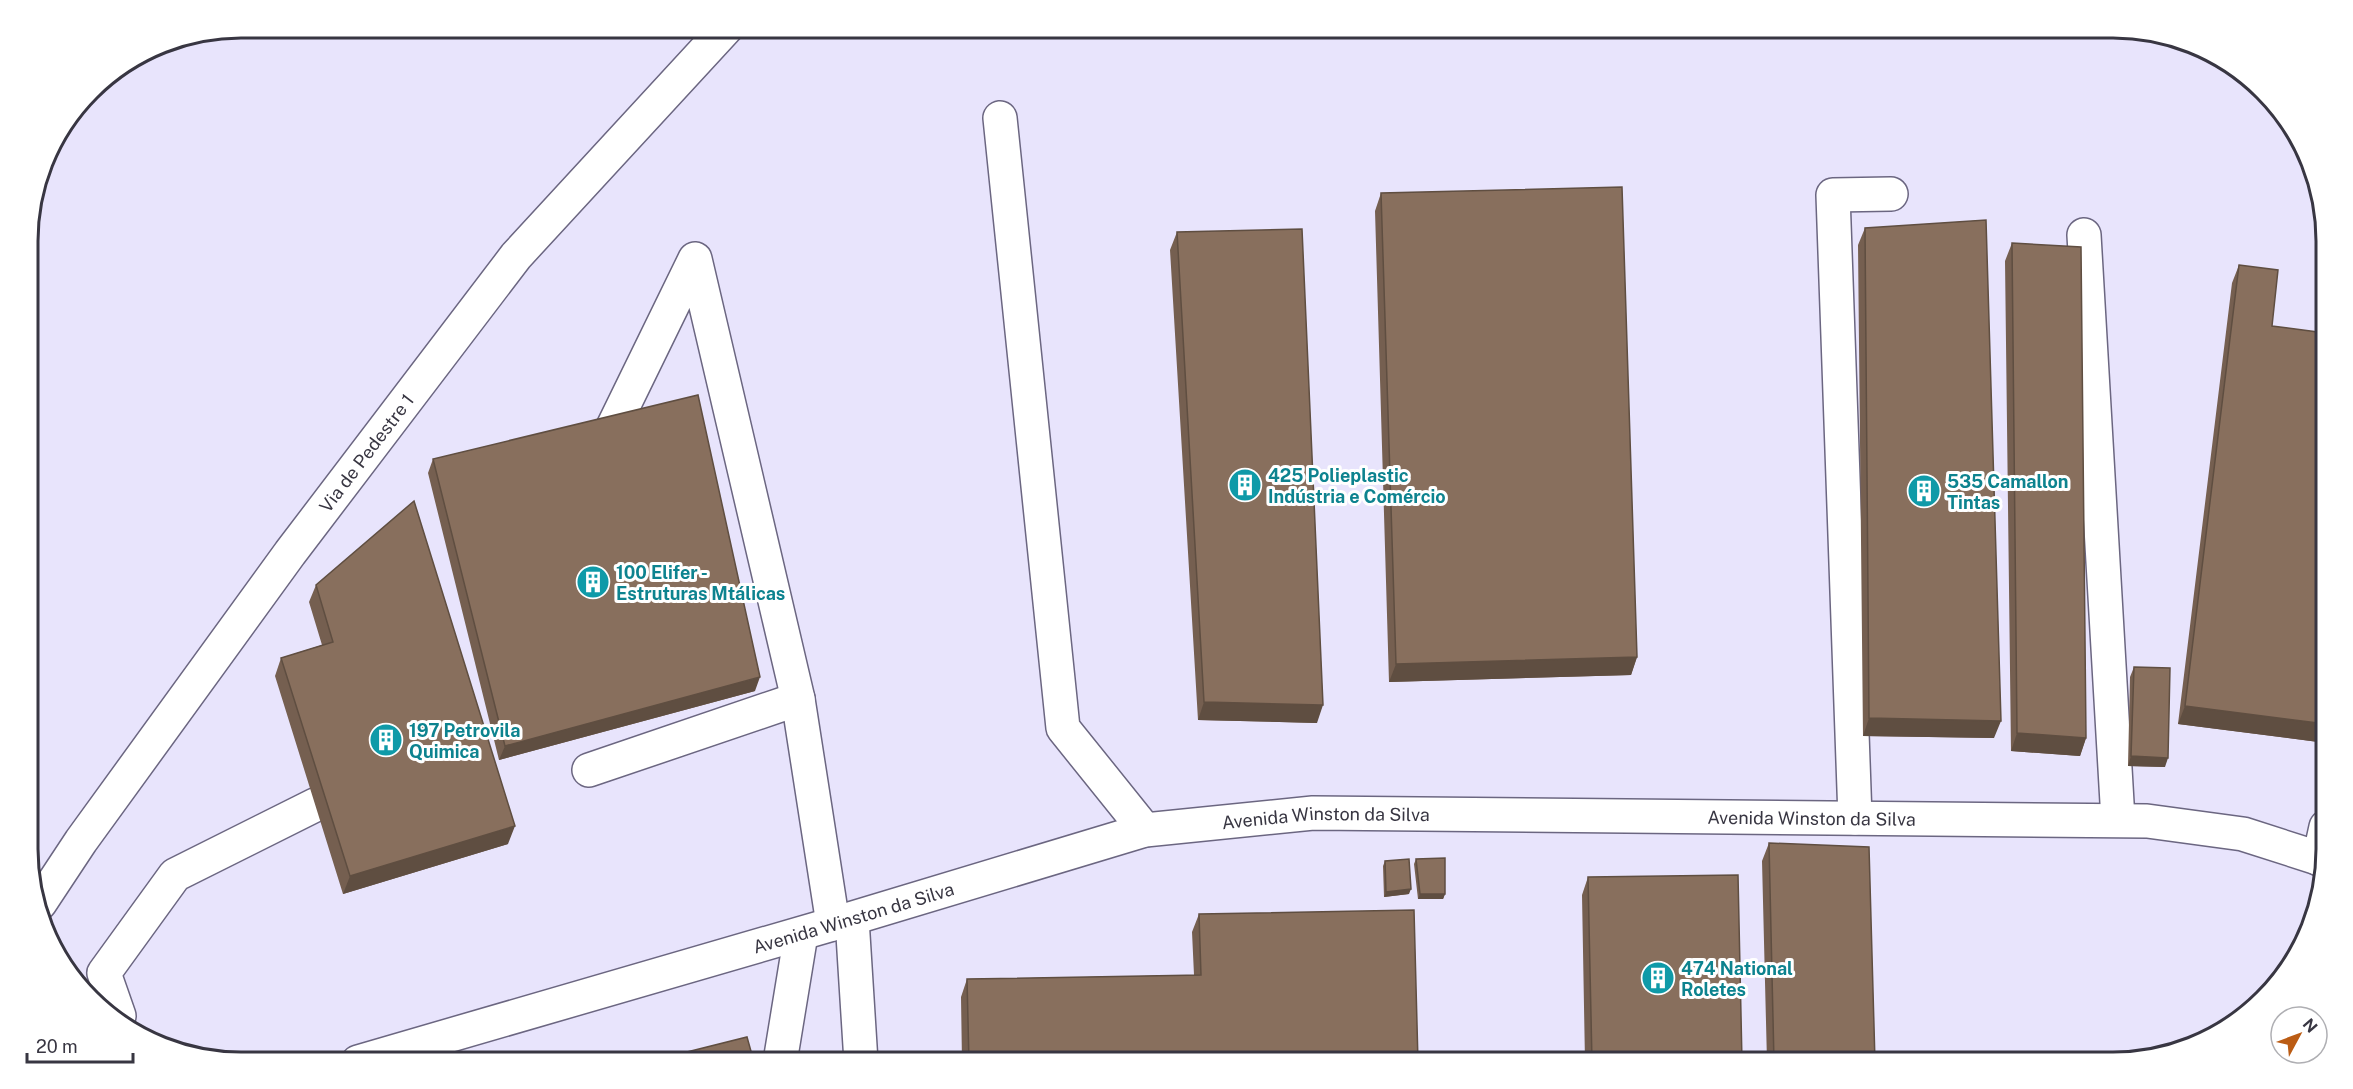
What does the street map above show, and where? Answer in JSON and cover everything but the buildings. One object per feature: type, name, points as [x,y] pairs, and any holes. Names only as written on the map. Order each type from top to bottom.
[{"type":"street","name":"Via de Pedestre 1","points":[[43,898],[81,842],[290,553],[516,256],[717,38]]},
{"type":"street","points":[[1000,118],[1063,728],[1145,830]]},
{"type":"street","points":[[1855,818],[1833,195],[1890,194]]},
{"type":"street","points":[[2084,235],[2118,820]]},
{"type":"street","points":[[613,428],[695,259],[798,699],[843,922],[860,1052]]},
{"type":"street","points":[[589,770],[798,699]]},
{"type":"street","points":[[117,1010],[104,973],[175,875],[315,805]]},
{"type":"street","name":"Avenida Winston da Silva","points":[[393,1052],[843,922],[1145,830],[1313,813],[2147,821],[2242,834],[2315,858]]},
{"type":"street","points":[[782,1052],[801,934]]},
{"type":"place","name":"425 Polieplastic Indústria e Comércio","points":[[1245,485]]},
{"type":"place","name":"535 Camallon Tintas","points":[[1924,491]]},
{"type":"place","name":"100 Elifer - Estruturas Mtálicas","points":[[593,582]]},
{"type":"place","name":"197 Petrovila Quimica","points":[[386,740]]},
{"type":"place","name":"474 National Roletes","points":[[1658,978]]}]
